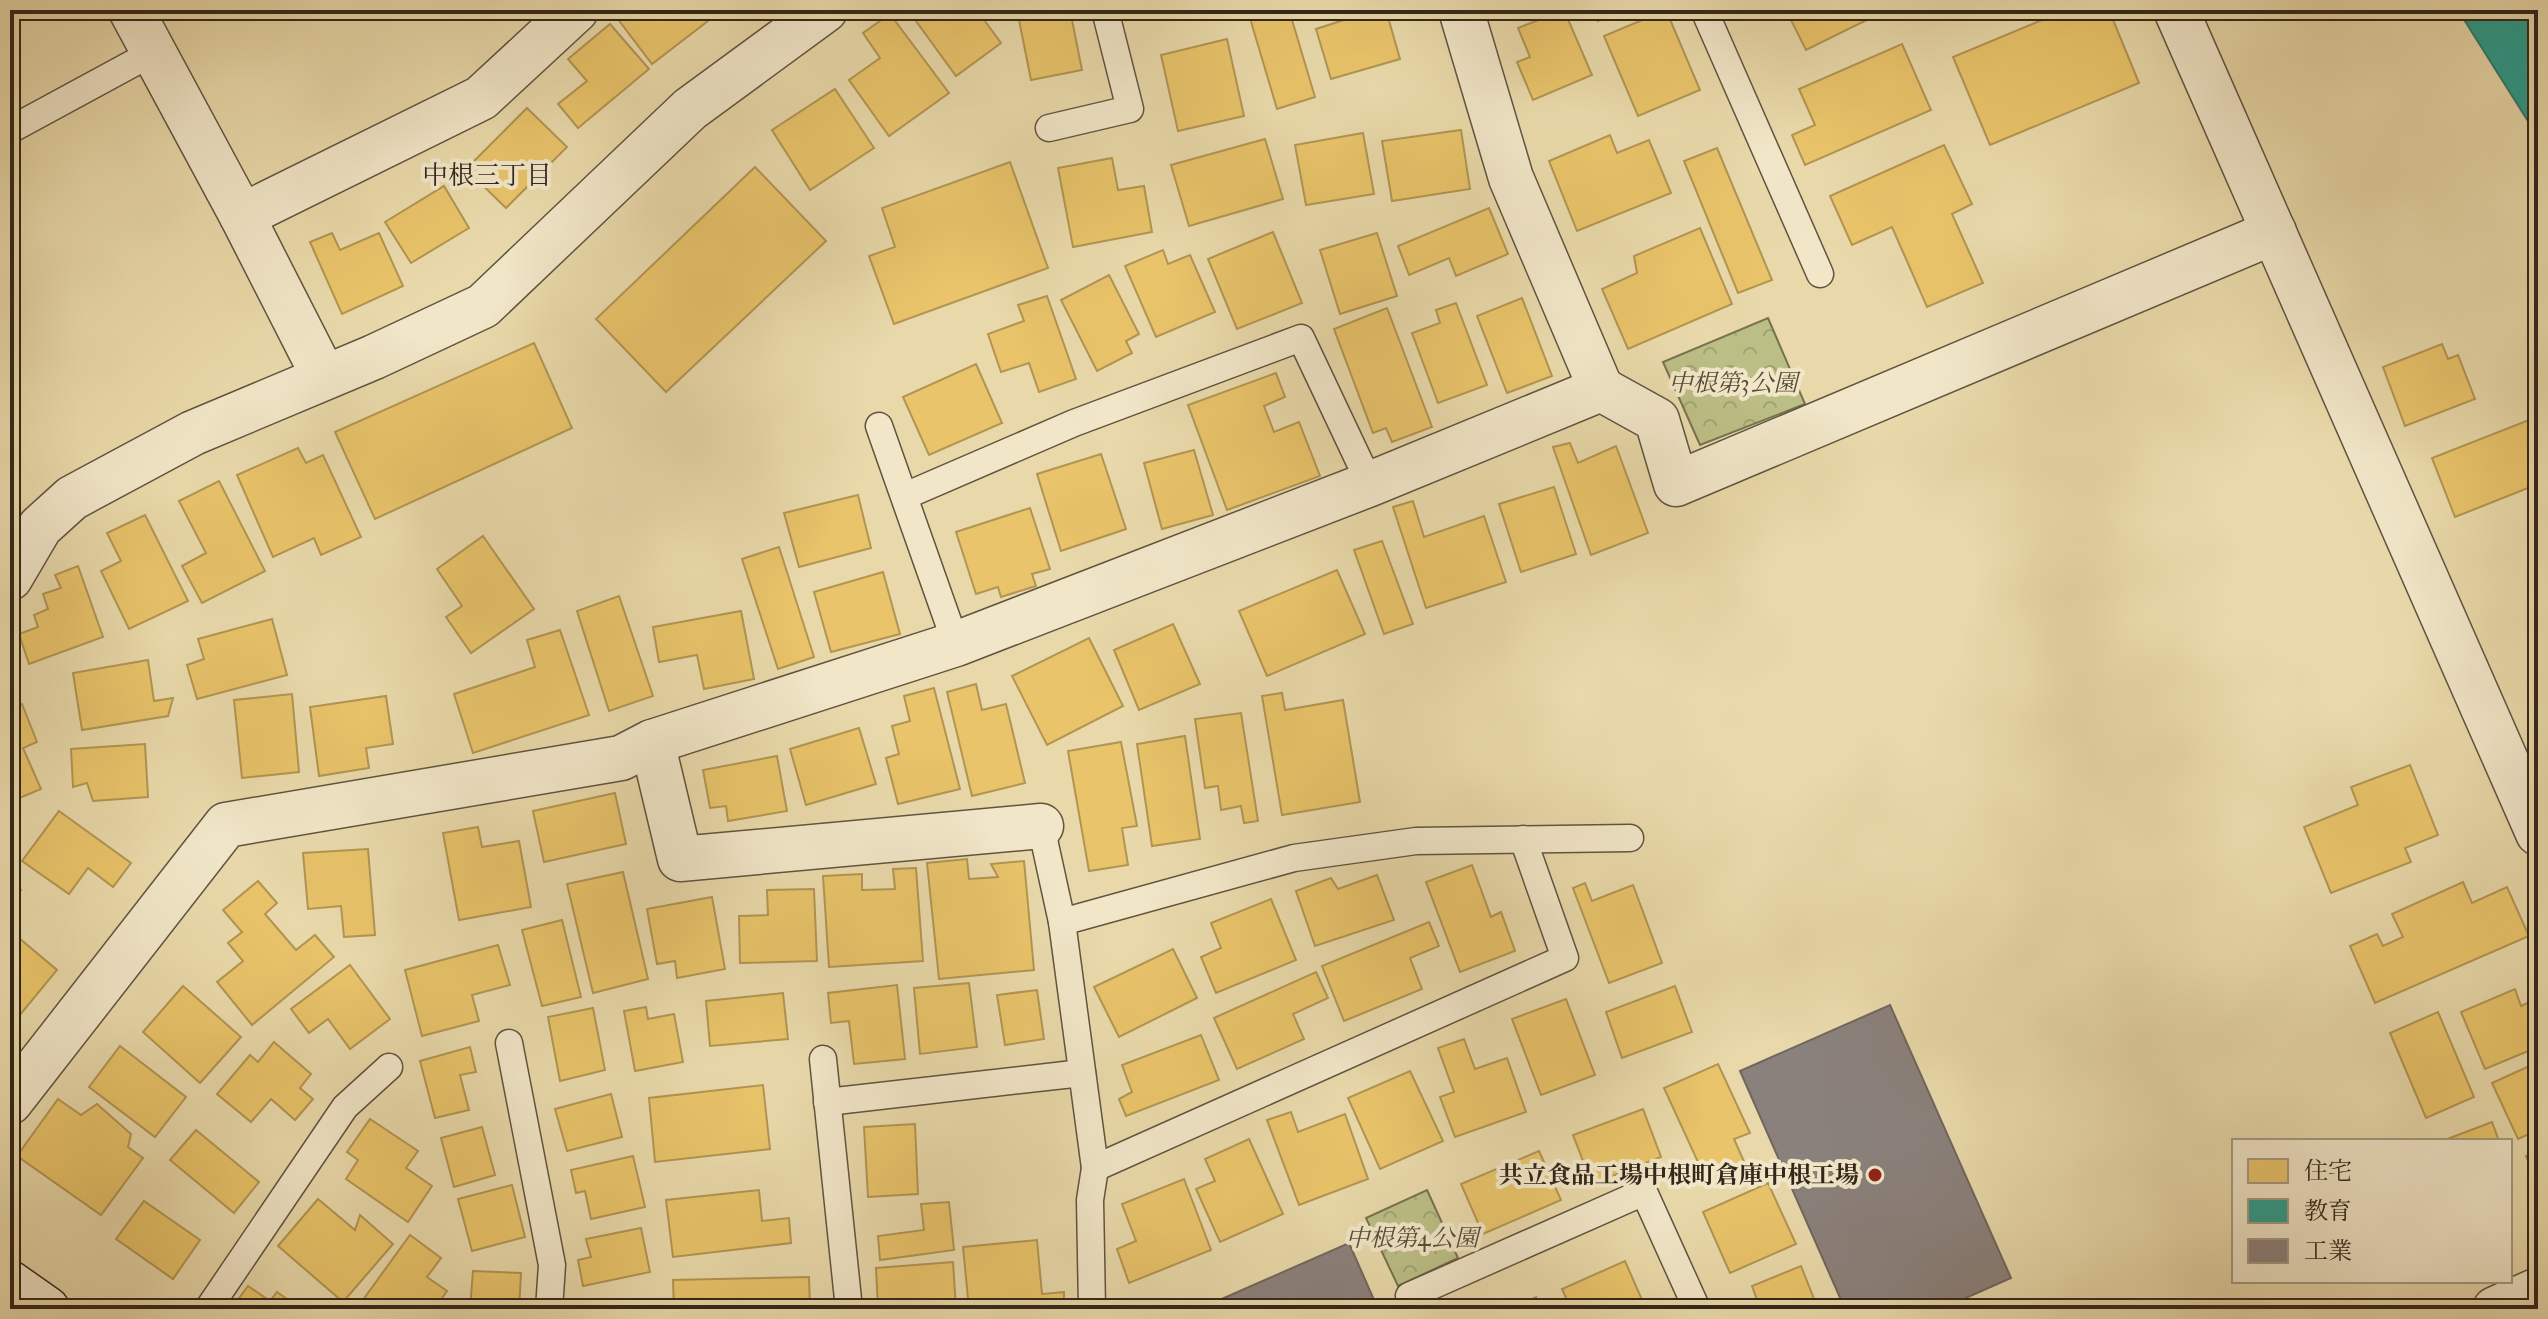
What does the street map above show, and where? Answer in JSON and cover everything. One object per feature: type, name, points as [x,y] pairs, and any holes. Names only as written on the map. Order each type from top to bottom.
[{"type":"street","points":[[131,10],[324,377]]},
{"type":"street","points":[[242,216],[481,98],[576,10]]},
{"type":"street","points":[[10,578],[40,527],[72,498],[193,433],[374,357],[483,306],[690,109],[825,10]]},
{"type":"street","points":[[1461,10],[1511,178],[1601,389],[1657,420],[1676,484],[2274,232]]},
{"type":"street","points":[[2176,10],[2538,833]]},
{"type":"street","points":[[10,1102],[226,825],[621,758],[652,742],[956,644],[1370,484],[1601,389]]},
{"type":"street","points":[[652,742],[680,859],[1041,826]]},
{"type":"street","points":[[10,1283],[47,1309]]},
{"type":"street","points":[[2495,1309],[2538,1290]]},
{"type":"lane","points":[[1049,128],[1130,109],[1105,10]]},
{"type":"lane","points":[[1704,10],[1820,274]]},
{"type":"lane","points":[[10,130],[152,53]]},
{"type":"lane","points":[[905,496],[1074,423],[1301,338],[1370,484]]},
{"type":"lane","points":[[879,426],[956,644]]},
{"type":"lane","points":[[1041,826],[1062,922],[1095,1168],[1090,1200],[1092,1309]]},
{"type":"lane","points":[[1062,922],[1294,858],[1416,841],[1630,838]]},
{"type":"lane","points":[[1095,1168],[1565,958],[1523,839]]},
{"type":"lane","points":[[509,1043],[552,1265],[549,1309]]},
{"type":"lane","points":[[823,1059],[849,1309]]},
{"type":"lane","points":[[208,1309],[345,1107],[389,1067]]},
{"type":"lane","points":[[827,1102],[1082,1073]]},
{"type":"lane","points":[[1415,1309],[1409,1296],[1644,1192],[1697,1309]]},
{"type":"green space","name":"中根第3公園","points":[[1768,318],[1805,404],[1700,445],[1663,362]]},
{"type":"green space","name":"中根第4公園","points":[[1427,1190],[1458,1258],[1398,1286],[1366,1218]]},
{"type":"building: 住宅","points":[[611,10],[720,10],[721,11],[652,64]]},
{"type":"building: 住宅","points":[[908,10],[990,10],[982,17],[1001,43],[956,76]]},
{"type":"building: 住宅","points":[[1017,10],[1070,10],[1082,70],[1031,80]]},
{"type":"building: 住宅","points":[[1267,10],[1289,10],[1315,97],[1277,109],[1249,15]]},
{"type":"building: 住宅","points":[[1375,10],[1386,10],[1400,59],[1331,79],[1316,29]]},
{"type":"building: 住宅","points":[[1564,10],[1592,75],[1533,100],[1517,62],[1530,57],[1518,28]]},
{"type":"building: 住宅","points":[[1593,10],[1623,10],[1598,21]]},
{"type":"building: 住宅","points":[[1666,10],[1700,90],[1638,116],[1604,36]]},
{"type":"building: 住宅","points":[[1786,10],[1887,10],[1806,50]]},
{"type":"building: 住宅","points":[[2066,10],[2109,10],[2139,83],[1990,145],[1953,57]]},
{"type":"building: 住宅","points":[[890,14],[949,93],[889,136],[849,80],[880,58],[863,33]]},
{"type":"building: 住宅","points":[[610,24],[649,69],[578,128],[558,104],[587,81],[568,59]]},
{"type":"building: 住宅","points":[[1227,39],[1244,116],[1178,131],[1161,55]]},
{"type":"building: 住宅","points":[[1902,44],[1931,110],[1805,165],[1792,135],[1815,125],[1799,89]]},
{"type":"building: 住宅","points":[[835,89],[874,148],[810,190],[772,130]]},
{"type":"building: 住宅","points":[[527,108],[567,147],[506,208],[466,169]]},
{"type":"building: 住宅","points":[[1461,130],[1470,189],[1392,201],[1382,141]]},
{"type":"building: 住宅","points":[[1363,133],[1374,194],[1306,205],[1295,145]]},
{"type":"building: 住宅","points":[[1610,135],[1617,153],[1649,140],[1671,193],[1577,231],[1549,161]]},
{"type":"building: 住宅","points":[[1265,139],[1283,199],[1189,226],[1171,165]]},
{"type":"building: 住宅","points":[[1944,145],[1972,204],[1952,214],[1983,283],[1927,307],[1892,227],[1852,245],[1830,196]]},
{"type":"building: 住宅","points":[[1717,148],[1772,280],[1738,293],[1684,161]]},
{"type":"building: 住宅","points":[[1112,158],[1118,190],[1144,186],[1152,232],[1073,247],[1058,168]]},
{"type":"building: 住宅","points":[[1010,162],[1048,268],[894,324],[869,256],[895,247],[882,208]]},
{"type":"building: 住宅","points":[[755,167],[826,241],[666,392],[596,319]]},
{"type":"building: 住宅","points":[[444,186],[469,228],[411,263],[385,222]]},
{"type":"building: 住宅","points":[[1489,208],[1508,254],[1456,276],[1449,258],[1409,275],[1398,246]]},
{"type":"building: 住宅","points":[[1700,228],[1732,304],[1628,349],[1602,289],[1637,273],[1634,256]]},
{"type":"building: 住宅","points":[[1273,232],[1302,303],[1237,329],[1208,259]]},
{"type":"building: 住宅","points":[[332,233],[340,250],[379,233],[403,286],[342,314],[310,242]]},
{"type":"building: 住宅","points":[[1377,233],[1397,296],[1340,314],[1320,250]]},
{"type":"building: 住宅","points":[[1163,250],[1168,264],[1190,255],[1215,312],[1156,337],[1125,266]]},
{"type":"building: 住宅","points":[[1109,275],[1139,334],[1126,341],[1132,353],[1097,371],[1061,300]]},
{"type":"building: 住宅","points":[[1047,296],[1076,379],[1039,392],[1029,363],[1001,372],[988,334],[1024,321],[1018,305]]},
{"type":"building: 住宅","points":[[1522,298],[1552,376],[1507,393],[1477,316]]},
{"type":"building: 住宅","points":[[1456,303],[1487,385],[1438,403],[1412,333],[1440,323],[1436,310]]},
{"type":"building: 住宅","points":[[1387,308],[1432,427],[1392,442],[1386,428],[1373,433],[1334,329]]},
{"type":"building: 住宅","points":[[534,343],[572,428],[375,519],[335,432]]},
{"type":"building: 住宅","points":[[2442,344],[2448,359],[2458,355],[2475,399],[2405,426],[2383,367]]},
{"type":"building: 住宅","points":[[976,364],[1002,423],[929,455],[903,397]]},
{"type":"building: 住宅","points":[[1276,373],[1285,397],[1264,406],[1274,432],[1299,422],[1320,476],[1227,510],[1188,405]]},
{"type":"building: 住宅","points":[[2534,418],[2538,429],[2538,484],[2455,517],[2432,458]]},
{"type":"building: 住宅","points":[[1570,443],[1578,463],[1616,446],[1648,533],[1591,555],[1553,447]]},
{"type":"building: 住宅","points":[[298,448],[306,463],[323,455],[361,537],[321,555],[314,538],[273,557],[237,475]]},
{"type":"building: 住宅","points":[[1194,450],[1213,515],[1162,529],[1144,463]]},
{"type":"building: 住宅","points":[[1101,454],[1126,529],[1061,551],[1037,474]]},
{"type":"building: 住宅","points":[[219,481],[265,571],[202,603],[182,566],[206,553],[179,501]]},
{"type":"building: 住宅","points":[[1554,487],[1576,554],[1521,572],[1499,504]]},
{"type":"building: 住宅","points":[[858,495],[871,548],[799,567],[784,513]]},
{"type":"building: 住宅","points":[[1413,501],[1424,537],[1484,516],[1506,582],[1426,608],[1393,507]]},
{"type":"building: 住宅","points":[[1030,508],[1050,569],[1032,574],[1036,586],[1001,597],[998,587],[976,594],[956,532]]},
{"type":"building: 住宅","points":[[145,515],[188,601],[129,629],[101,571],[121,561],[107,533]]},
{"type":"building: 住宅","points":[[483,536],[534,609],[471,653],[446,617],[462,606],[437,569]]},
{"type":"building: 住宅","points":[[1382,541],[1413,624],[1384,634],[1354,550]]},
{"type":"building: 住宅","points":[[779,547],[814,657],[778,669],[742,559]]},
{"type":"building: 住宅","points":[[78,566],[103,637],[29,664],[19,634],[38,627],[34,615],[48,609],[43,594],[61,588],[55,575]]},
{"type":"building: 住宅","points":[[1337,570],[1365,634],[1267,676],[1239,611]]},
{"type":"building: 住宅","points":[[883,572],[900,634],[831,652],[814,592]]},
{"type":"building: 住宅","points":[[619,596],[653,696],[609,711],[577,611]]},
{"type":"building: 住宅","points":[[741,611],[754,679],[704,689],[697,655],[659,662],[653,627]]},
{"type":"building: 住宅","points":[[272,619],[287,675],[197,699],[187,665],[204,659],[198,639]]},
{"type":"building: 住宅","points":[[1173,624],[1200,684],[1139,710],[1114,650]]},
{"type":"building: 住宅","points":[[560,630],[589,715],[473,753],[454,694],[535,667],[527,640]]},
{"type":"building: 住宅","points":[[1089,638],[1123,706],[1047,745],[1012,676]]},
{"type":"building: 住宅","points":[[148,660],[154,701],[173,698],[168,716],[82,730],[73,673]]},
{"type":"building: 住宅","points":[[976,684],[982,710],[1006,704],[1025,783],[972,796],[947,692]]},
{"type":"building: 住宅","points":[[934,688],[960,789],[898,804],[886,758],[899,754],[892,726],[910,721],[904,696]]},
{"type":"building: 住宅","points":[[1282,693],[1285,710],[1343,700],[1360,802],[1282,815],[1262,696]]},
{"type":"building: 住宅","points":[[292,694],[299,772],[242,778],[234,700]]},
{"type":"building: 住宅","points":[[386,696],[393,744],[366,748],[369,768],[319,776],[310,707]]},
{"type":"building: 住宅","points":[[22,704],[37,742],[23,748],[41,789],[10,802],[10,709]]},
{"type":"building: 住宅","points":[[1241,713],[1258,821],[1244,823],[1241,806],[1221,810],[1218,786],[1205,788],[1195,719]]},
{"type":"building: 住宅","points":[[859,728],[876,784],[806,805],[790,749]]},
{"type":"building: 住宅","points":[[1185,736],[1200,839],[1152,846],[1137,744]]},
{"type":"building: 住宅","points":[[1121,742],[1137,826],[1122,828],[1128,865],[1089,871],[1068,751]]},
{"type":"building: 住宅","points":[[145,744],[148,797],[93,801],[87,783],[73,787],[71,749]]},
{"type":"building: 住宅","points":[[777,756],[787,811],[728,821],[726,806],[710,808],[703,770]]},
{"type":"building: 住宅","points":[[2410,765],[2438,835],[2405,848],[2411,862],[2331,893],[2304,827],[2358,805],[2351,787]]},
{"type":"building: 住宅","points":[[615,793],[626,844],[544,862],[533,811]]},
{"type":"building: 住宅","points":[[59,811],[131,863],[113,887],[88,868],[69,894],[22,861]]},
{"type":"building: 住宅","points":[[478,827],[482,847],[519,841],[531,907],[459,920],[443,833]]},
{"type":"building: 住宅","points":[[368,849],[375,935],[344,937],[341,906],[308,909],[303,853]]},
{"type":"building: 住宅","points":[[967,859],[969,879],[998,877],[991,864],[1024,861],[1034,970],[939,979],[927,863]]},
{"type":"building: 住宅","points":[[1472,865],[1491,917],[1501,912],[1515,951],[1460,972],[1426,882]]},
{"type":"building: 住宅","points":[[916,868],[923,961],[829,967],[823,876],[862,874],[862,890],[895,889],[893,869]]},
{"type":"building: 住宅","points":[[623,872],[648,979],[593,993],[567,884]]},
{"type":"building: 住宅","points":[[1377,875],[1394,920],[1315,946],[1296,891],[1331,878],[1338,889]]},
{"type":"building: 住宅","points":[[10,881],[21,890],[10,903]]},
{"type":"building: 住宅","points":[[258,881],[277,903],[265,914],[296,950],[315,935],[334,957],[252,1025],[217,982],[243,961],[228,943],[242,932],[223,910]]},
{"type":"building: 住宅","points":[[2463,882],[2472,903],[2507,887],[2529,936],[2375,1003],[2350,946],[2377,934],[2383,946],[2403,937],[2392,914]]},
{"type":"building: 住宅","points":[[1585,883],[1592,901],[1633,885],[1662,963],[1609,983],[1573,888]]},
{"type":"building: 住宅","points":[[814,889],[817,961],[740,963],[739,916],[768,915],[767,890]]},
{"type":"building: 住宅","points":[[712,897],[725,969],[677,978],[675,961],[657,964],[647,909]]},
{"type":"building: 住宅","points":[[1271,899],[1296,960],[1216,993],[1201,957],[1221,948],[1211,923]]},
{"type":"building: 住宅","points":[[562,920],[581,997],[542,1006],[522,930]]},
{"type":"building: 住宅","points":[[1429,922],[1439,946],[1410,958],[1422,989],[1344,1021],[1322,966]]},
{"type":"building: 住宅","points":[[19,938],[57,970],[10,1027],[10,949]]},
{"type":"building: 住宅","points":[[498,945],[510,985],[472,995],[479,1021],[422,1036],[405,970]]},
{"type":"building: 住宅","points":[[1173,949],[1197,998],[1119,1037],[1094,987]]},
{"type":"building: 住宅","points":[[350,965],[390,1019],[350,1049],[328,1019],[309,1033],[291,1009]]},
{"type":"building: 住宅","points":[[1316,972],[1328,998],[1293,1014],[1304,1039],[1237,1069],[1214,1018]]},
{"type":"building: 住宅","points":[[969,983],[977,1047],[920,1054],[914,988]]},
{"type":"building: 住宅","points":[[897,985],[905,1059],[854,1064],[849,1021],[831,1023],[828,993]]},
{"type":"building: 住宅","points":[[183,986],[241,1037],[200,1083],[143,1032]]},
{"type":"building: 住宅","points":[[1675,986],[1692,1032],[1622,1058],[1606,1012]]},
{"type":"building: 住宅","points":[[2515,989],[2521,1006],[2538,998],[2538,1047],[2485,1069],[2461,1012]]},
{"type":"building: 住宅","points":[[1037,990],[1044,1039],[1005,1045],[997,995]]},
{"type":"building: 住宅","points":[[783,993],[788,1039],[710,1046],[706,1001]]},
{"type":"building: 住宅","points":[[1566,999],[1595,1075],[1541,1095],[1512,1019]]},
{"type":"building: 住宅","points":[[646,1007],[648,1019],[674,1014],[683,1062],[635,1071],[624,1011]]},
{"type":"building: 住宅","points":[[593,1008],[605,1070],[560,1081],[548,1017]]},
{"type":"building: 住宅","points":[[2438,1012],[2474,1097],[2426,1118],[2390,1033]]},
{"type":"building: 住宅","points":[[1201,1035],[1219,1080],[1126,1116],[1119,1099],[1132,1092],[1122,1065]]},
{"type":"building: 住宅","points":[[1464,1039],[1475,1069],[1507,1058],[1526,1112],[1455,1137],[1440,1097],[1454,1092],[1438,1048]]},
{"type":"building: 住宅","points":[[274,1042],[311,1074],[300,1088],[313,1099],[295,1120],[271,1099],[251,1122],[217,1094],[250,1055],[258,1062]]},
{"type":"building: 住宅","points":[[120,1046],[186,1097],[155,1137],[89,1087]]},
{"type":"building: 住宅","points":[[470,1047],[476,1072],[460,1075],[469,1110],[435,1118],[420,1061]]},
{"type":"building: 住宅","points":[[2538,1062],[2538,1130],[2518,1139],[2492,1083]]},
{"type":"building: 住宅","points":[[1718,1064],[1750,1133],[1734,1139],[1746,1166],[1708,1184],[1664,1088]]},
{"type":"building: 住宅","points":[[1410,1071],[1443,1141],[1380,1169],[1348,1098]]},
{"type":"building: 住宅","points":[[763,1085],[770,1149],[655,1162],[649,1098]]},
{"type":"building: 住宅","points":[[611,1094],[622,1137],[567,1151],[555,1109]]},
{"type":"building: 住宅","points":[[58,1099],[81,1115],[97,1104],[131,1134],[128,1147],[143,1158],[101,1215],[17,1156]]},
{"type":"building: 住宅","points":[[1643,1109],[1661,1157],[1592,1184],[1573,1135]]},
{"type":"building: 住宅","points":[[1291,1112],[1298,1132],[1345,1114],[1368,1179],[1299,1205],[1267,1120]]},
{"type":"building: 住宅","points":[[370,1119],[418,1151],[406,1168],[432,1186],[408,1222],[346,1179],[358,1160],[347,1152]]},
{"type":"building: 住宅","points":[[2492,1122],[2498,1139],[2447,1139]]},
{"type":"building: 住宅","points":[[915,1124],[918,1194],[868,1197],[864,1127]]},
{"type":"building: 住宅","points":[[482,1127],[495,1175],[454,1187],[441,1138]]},
{"type":"building: 住宅","points":[[196,1130],[259,1182],[234,1213],[170,1160]]},
{"type":"building: 住宅","points":[[1249,1139],[1283,1214],[1220,1242],[1196,1189],[1215,1181],[1205,1159]]},
{"type":"building: 住宅","points":[[2538,1150],[2538,1184],[2526,1156]]},
{"type":"building: 住宅","points":[[1539,1151],[1561,1200],[1483,1234],[1461,1184]]},
{"type":"building: 住宅","points":[[633,1156],[645,1207],[591,1219],[585,1191],[576,1193],[571,1170]]},
{"type":"building: 住宅","points":[[1184,1179],[1211,1250],[1129,1283],[1117,1249],[1136,1241],[1122,1204]]},
{"type":"building: 住宅","points":[[1768,1183],[1796,1244],[1730,1273],[1703,1212]]},
{"type":"building: 住宅","points":[[512,1185],[525,1237],[472,1251],[458,1199]]},
{"type":"building: 住宅","points":[[759,1190],[762,1221],[789,1218],[791,1243],[673,1257],[666,1200]]},
{"type":"building: 住宅","points":[[318,1199],[355,1230],[360,1215],[393,1244],[343,1302],[278,1246]]},
{"type":"building: 住宅","points":[[144,1201],[200,1240],[173,1279],[116,1239]]},
{"type":"building: 住宅","points":[[949,1202],[954,1250],[880,1260],[878,1236],[924,1230],[921,1204]]},
{"type":"building: 住宅","points":[[641,1228],[650,1272],[583,1286],[578,1260],[591,1257],[586,1239]]},
{"type":"building: 住宅","points":[[410,1235],[441,1258],[427,1277],[447,1291],[434,1309],[366,1309],[360,1304]]},
{"type":"building: 住宅","points":[[1037,1240],[1042,1294],[1064,1292],[1064,1309],[969,1309],[963,1247]]},
{"type":"building: 住宅","points":[[1625,1261],[1646,1309],[1571,1309],[1562,1289]]},
{"type":"building: 住宅","points":[[953,1262],[956,1309],[878,1309],[876,1268]]},
{"type":"building: 住宅","points":[[1801,1266],[1818,1309],[1749,1309],[1759,1305],[1752,1286]]},
{"type":"building: 住宅","points":[[473,1271],[521,1273],[519,1309],[470,1309]]},
{"type":"building: 住宅","points":[[809,1277],[810,1309],[674,1309],[673,1280]]},
{"type":"building: 住宅","points":[[248,1286],[270,1301],[277,1292],[301,1309],[231,1309]]},
{"type":"building: 住宅","points":[[1536,1297],[1542,1309],[1512,1309]]},
{"type":"building: 住宅","points":[[641,1299],[642,1309],[583,1309],[583,1302]]},
{"type":"building: 教育","points":[[2458,10],[2538,10],[2538,137]]},
{"type":"building: 工業","name":"共立食品工場中根町倉庫中根工場","points":[[1890,1005],[2011,1278],[1941,1309],[1845,1309],[1740,1071]]},
{"type":"building: 工業","points":[[1349,1243],[1378,1309],[1199,1309]]},
{"type":"place","name":"共立食品工場中根町倉庫中根工場","points":[[1875,1175]]},
{"type":"district","name":"中根三丁目","points":[[487,176]]}]
